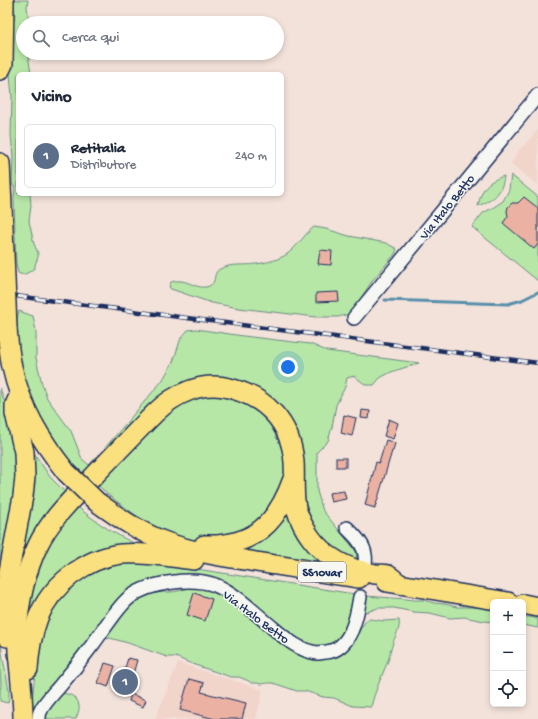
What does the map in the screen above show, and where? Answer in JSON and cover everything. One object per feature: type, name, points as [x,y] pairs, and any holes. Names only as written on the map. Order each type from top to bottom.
[{"type":"highway","points":[[0,70],[3,64],[4,0]]},
{"type":"highway","name":"SS10var","points":[[0,163],[7,328],[11,366],[20,396],[31,421],[51,454],[66,472],[98,502],[115,516],[133,527],[166,542],[184,548],[244,560],[490,599]]},
{"type":"highway","points":[[22,714],[17,633],[19,610],[27,572],[39,545],[51,524],[66,506],[161,406],[179,395],[191,390],[208,386],[226,387],[247,394],[263,403],[275,415],[287,432],[292,446],[296,508],[302,524],[309,536],[317,546],[340,563],[357,570],[387,575],[400,584]]},
{"type":"highway","points":[[20,396],[15,405],[15,413],[24,452],[25,477],[21,508],[7,582],[6,610],[7,640],[16,705],[22,714]]},
{"type":"highway","points":[[133,527],[148,528],[184,541],[202,545],[216,546],[236,543],[248,539],[264,528],[273,518],[281,507],[294,475]]},
{"type":"highway","points":[[22,714],[31,642],[38,618],[42,608],[54,591],[78,569],[107,557],[120,554],[155,555],[228,565],[244,560]]},
{"type":"highway","points":[[526,605],[538,607]]},
{"type":"street","name":"Via Italo Betto","points":[[354,318],[538,94]]},
{"type":"street","points":[[347,528],[357,540],[365,554],[365,568]]},
{"type":"street","name":"Via Italo Betto","points":[[39,719],[40,712],[46,703],[83,658],[124,602],[136,593],[150,587],[164,583],[190,582],[204,582],[215,586],[236,598],[288,641],[304,650],[317,653],[330,652],[340,647],[347,639],[353,628],[360,597]]},
{"type":"shaded area","points":[[538,130],[538,185],[511,164],[516,154]]},
{"type":"shaded area","points":[[178,663],[263,690],[256,719],[155,719]]},
{"type":"green space","points":[[14,0],[28,0],[28,16],[16,16],[16,60],[29,60],[31,72],[16,72],[16,196],[30,196],[31,205],[29,221],[38,257],[35,268],[22,274],[18,273],[16,263],[15,189],[12,183],[12,97],[10,74],[15,15]]},
{"type":"green space","points":[[511,175],[538,197],[538,281],[472,227],[483,213],[503,201],[509,190]]},
{"type":"green space","points":[[504,176],[499,192],[496,196],[478,206],[483,190],[486,186]]},
{"type":"green space","points":[[314,227],[386,243],[397,249],[395,254],[372,281],[349,314],[338,317],[316,317],[239,308],[212,303],[169,287],[171,282],[176,281],[186,282],[202,287],[210,286],[214,281],[217,271],[224,267],[233,265],[259,264],[280,258],[290,252]]},
{"type":"green space","points":[[19,311],[33,316],[36,331],[36,358],[47,398],[71,431],[82,459],[89,465],[162,381],[173,362],[181,338],[188,330],[196,329],[310,344],[327,351],[419,363],[391,372],[380,378],[374,385],[366,385],[354,376],[347,378],[345,387],[336,405],[328,441],[317,452],[317,491],[323,511],[356,551],[357,563],[327,550],[310,524],[274,401],[265,393],[243,383],[208,380],[84,474],[61,451],[31,405],[21,372],[17,343],[17,318]]},
{"type":"green space","points":[[0,388],[9,415],[20,465],[0,594]]},
{"type":"green space","points":[[210,395],[226,396],[242,402],[258,412],[270,425],[285,453],[286,470],[277,501],[249,533],[210,542],[187,539],[162,530],[137,516],[108,495],[97,484],[162,416],[181,401]]},
{"type":"green space","points":[[25,434],[36,456],[50,477],[66,493],[10,619]]},
{"type":"green space","points":[[75,505],[108,529],[143,547],[100,552],[28,633],[26,616],[38,565],[50,540]]},
{"type":"green space","points":[[289,511],[322,562],[321,564],[240,553],[255,545],[275,529]]},
{"type":"green space","points":[[120,562],[159,563],[354,594],[355,596],[349,624],[344,634],[334,643],[320,647],[307,644],[287,632],[224,584],[152,582],[46,691],[32,713],[33,690],[42,620],[80,575]]},
{"type":"green space","points":[[189,588],[206,588],[218,592],[256,618],[263,627],[296,653],[309,658],[324,659],[342,653],[347,649],[368,619],[385,621],[399,620],[398,630],[389,658],[371,707],[353,706],[334,698],[323,697],[305,691],[297,691],[273,683],[251,683],[239,677],[231,677],[175,657],[167,657],[128,643],[110,638],[107,639],[105,636],[126,607],[142,597],[143,598],[152,593],[174,592]]},
{"type":"green space","points":[[365,596],[423,600],[457,607],[477,607],[490,609],[490,622],[464,617],[450,618],[430,613],[414,612],[394,608],[378,608],[367,612],[363,611]]},
{"type":"green space","points":[[526,617],[538,619],[538,628],[526,626]]},
{"type":"green space","points":[[0,630],[9,692],[8,703],[0,701]]},
{"type":"green space","points":[[61,693],[70,695],[77,700],[79,710],[76,719],[46,719],[45,712]]},
{"type":"building","points":[[524,197],[538,208],[538,244],[534,249],[503,223],[508,216],[508,207],[512,203],[518,203]]},
{"type":"building","points":[[320,250],[332,251],[331,265],[318,264]]},
{"type":"building","points":[[338,292],[339,301],[316,302],[316,293]]},
{"type":"building","points":[[362,410],[370,411],[369,419],[361,418]]},
{"type":"building","points":[[344,415],[356,418],[352,436],[341,433]]},
{"type":"building","points":[[389,419],[398,423],[393,439],[384,436]]},
{"type":"building","points":[[386,440],[395,443],[375,508],[365,505],[376,462],[379,463]]},
{"type":"building","points":[[336,458],[346,458],[346,467],[336,467]]},
{"type":"building","points":[[344,491],[346,499],[331,502],[329,493]]},
{"type":"building","points":[[194,593],[212,599],[205,621],[187,615]]},
{"type":"building","points":[[128,658],[137,660],[133,674],[124,672]]},
{"type":"building","points":[[105,663],[115,666],[108,687],[98,683]]},
{"type":"building","points":[[189,679],[204,683],[201,692],[246,703],[242,719],[215,719],[180,710]]},
{"type":"building","points":[[131,694],[146,700],[143,707],[129,701]]},
{"type":"waterway","points":[[385,300],[508,304],[522,300],[538,292]]},
{"type":"railway","points":[[0,294],[538,363]]},
{"type":"place","name":"Retitalia","points":[[125,682]]}]
